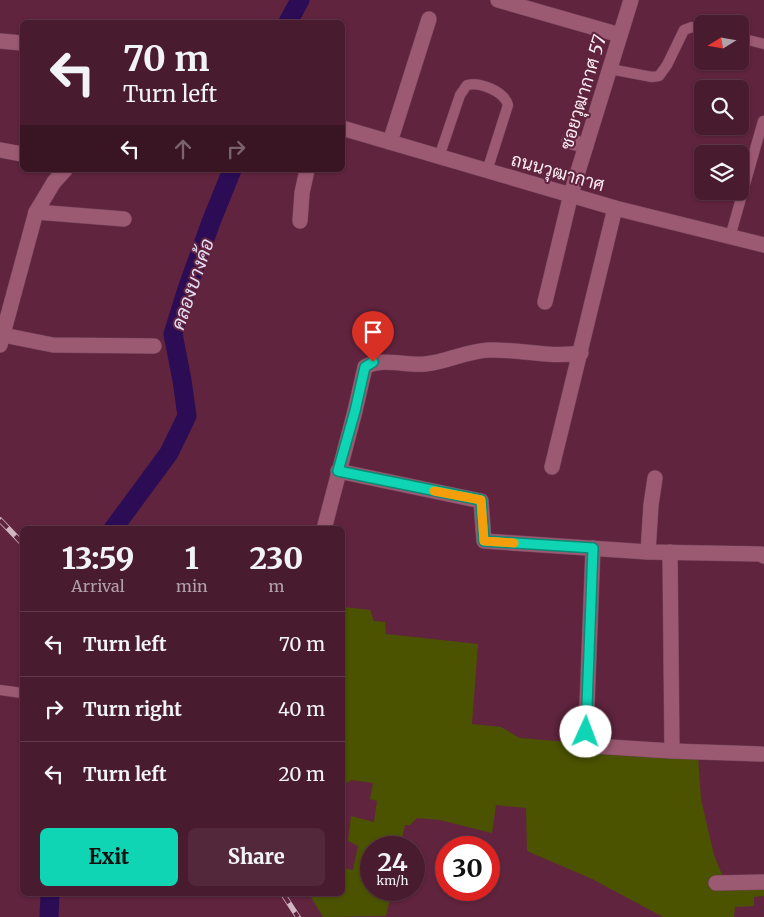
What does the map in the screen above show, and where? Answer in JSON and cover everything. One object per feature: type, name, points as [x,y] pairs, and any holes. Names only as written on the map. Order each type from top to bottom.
[{"type":"street","points":[[498,0],[620,35]]},
{"type":"street","name":"ซอยวุฒากาศ 57","points":[[545,302],[571,194],[631,0]]},
{"type":"street","points":[[390,142],[429,19]]},
{"type":"street","points":[[0,41],[20,43]]},
{"type":"street","name":"ถนนวุฒากาศ","points":[[345,129],[615,208],[764,245]]},
{"type":"street","points":[[569,141],[586,146]]},
{"type":"street","points":[[0,150],[20,154]]},
{"type":"street","points":[[64,172],[54,182],[36,212],[1,340],[53,344],[154,346]]},
{"type":"street","points":[[300,221],[302,193],[307,172]]},
{"type":"street","points":[[552,467],[615,208]]},
{"type":"street","points":[[36,212],[124,219]]},
{"type":"street","points":[[325,526],[365,367],[373,362],[424,365],[486,350],[565,355],[581,353]]},
{"type":"street","points":[[338,471],[481,500],[484,541],[648,552],[761,554],[764,556]]},
{"type":"street","points":[[648,552],[654,478]]},
{"type":"street","points":[[593,548],[586,732],[588,740],[594,746],[761,754]]},
{"type":"street","points":[[670,552],[672,751]]},
{"type":"street","points":[[716,883],[764,882]]},
{"type":"lane","points":[[610,69],[652,77],[659,76],[667,65],[684,30],[694,28]]},
{"type":"lane","points":[[749,40],[764,44]]},
{"type":"lane","points":[[439,157],[460,95],[467,85],[474,83],[501,93],[506,98],[508,105],[487,171]]},
{"type":"lane","points":[[730,237],[759,158],[763,121]]},
{"type":"lane","points":[[0,690],[20,693]]},
{"type":"green space","points":[[345,607],[370,610],[374,621],[385,622],[386,634],[478,644],[472,724],[501,727],[520,738],[580,743],[592,751],[698,756],[701,799],[714,855],[727,887],[764,885],[764,896],[754,897],[754,906],[735,907],[734,917],[663,917],[592,879],[527,851],[526,808],[496,805],[492,833],[440,820],[417,818],[410,825],[405,825],[402,836],[360,836],[360,901],[389,901],[386,916],[323,917],[310,896],[345,896],[345,868],[353,870],[358,846],[348,841],[351,816],[374,822],[377,801],[370,799],[373,783],[351,780],[347,783],[345,782]]},
{"type":"waterway","name":"คลองบางค้อ","points":[[289,20],[300,0]]},
{"type":"waterway","name":"คลองบางค้อ","points":[[115,526],[169,453],[187,416],[173,334],[211,222],[231,172]]},
{"type":"waterway","name":"คลองบางค้อ","points":[[49,917],[50,896]]},
{"type":"railway","points":[[0,520],[20,541]]},
{"type":"railway","points":[[284,896],[298,917]]},
{"type":"slow traffic","points":[[434,491],[481,500],[484,541],[514,543]]},
{"type":"route","points":[[373,362],[365,367],[338,471],[481,500],[484,541],[593,548],[586,732]]}]
